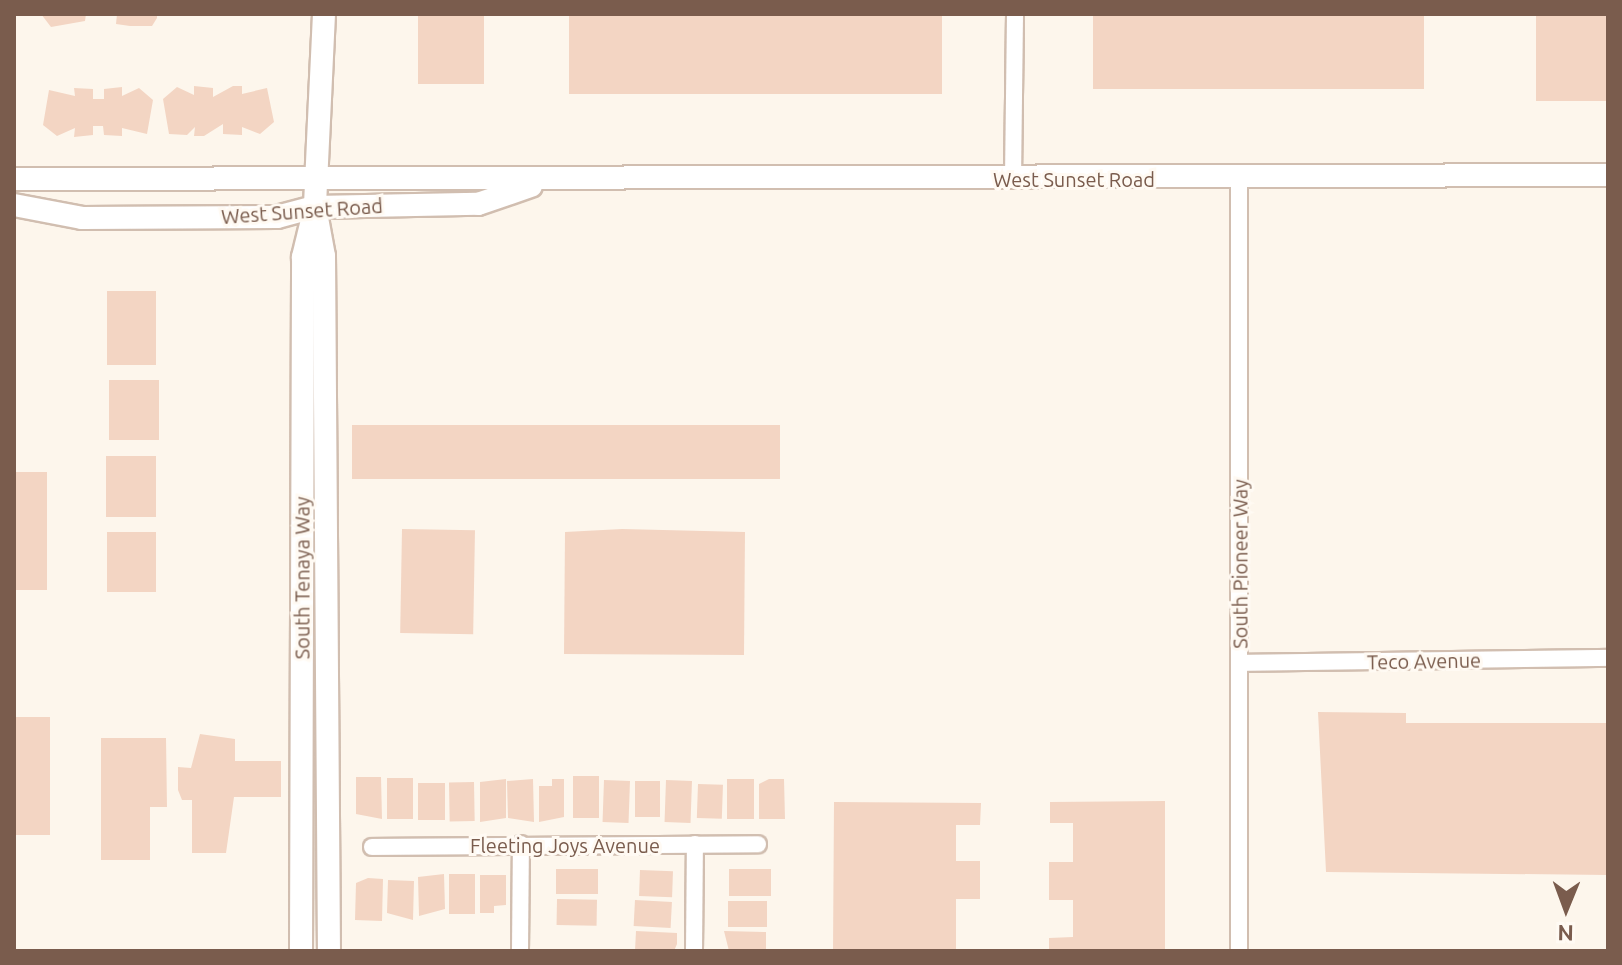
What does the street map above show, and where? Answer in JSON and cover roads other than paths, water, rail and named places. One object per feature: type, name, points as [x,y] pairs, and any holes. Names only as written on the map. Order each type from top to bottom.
[{"type":"main road","name":"South Tenaya Way","points":[[301,951],[303,257],[315,207],[324,14]]},
{"type":"main road","name":"West Sunset Road","points":[[14,179],[540,183],[1608,175]]},
{"type":"main road","name":"West Sunset Road","points":[[14,205],[82,218],[277,217],[315,207],[478,204],[540,183]]},
{"type":"main road","name":"South Tenaya Way","points":[[315,207],[324,256],[329,951]]},
{"type":"street","points":[[1013,179],[1015,14]]},
{"type":"street","name":"South Pioneer Way","points":[[1239,177],[1239,951]]},
{"type":"street","name":"Teco Avenue","points":[[1240,663],[1608,658]]},
{"type":"street","points":[[520,951],[521,844]]},
{"type":"street","points":[[694,951],[695,844]]},
{"type":"street","name":"Fleeting Joys Avenue","points":[[372,847],[758,844]]}]
